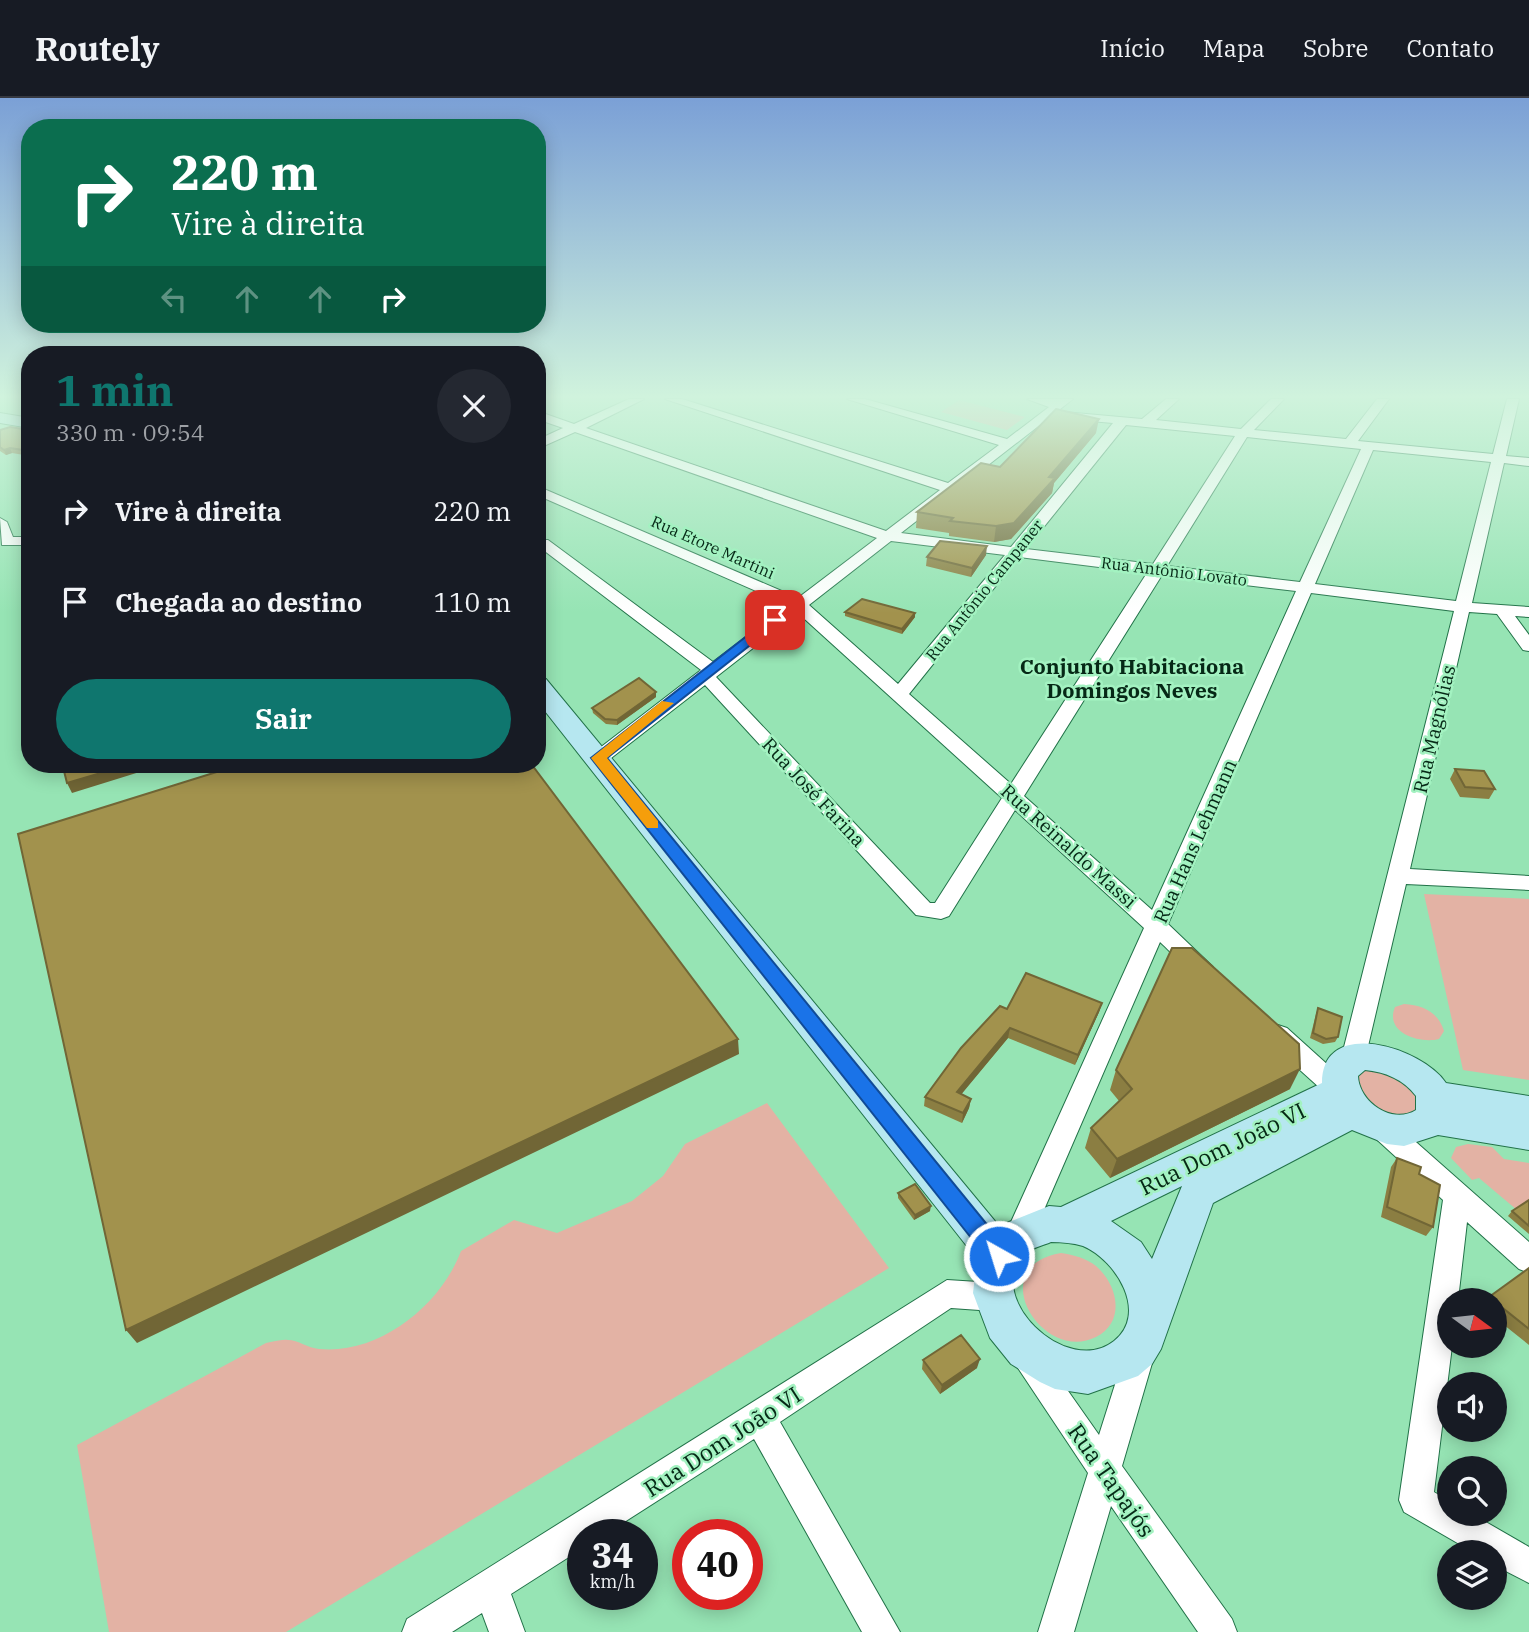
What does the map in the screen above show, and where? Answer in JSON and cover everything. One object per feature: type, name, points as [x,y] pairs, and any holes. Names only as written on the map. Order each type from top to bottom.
[{"type":"street","name":"Rua Antônio Lovato","points":[[696,471],[886,536],[1462,607],[1529,612]]},
{"type":"street","points":[[895,471],[949,488]]},
{"type":"street","points":[[599,758],[708,671],[972,471]]},
{"type":"street","name":"Rua Antônio Campaner","points":[[899,694],[1081,471]]},
{"type":"street","points":[[1013,795],[1220,471]]},
{"type":"street","name":"Rua Hans Lehmann","points":[[1010,1245],[1157,926],[1358,471]]},
{"type":"street","name":"Rua Magnólias","points":[[1357,1097],[1399,876],[1497,471]]},
{"type":"street","name":"Rua Etore Martini","points":[[546,493],[797,603]]},
{"type":"street","points":[[0,522],[7,541],[21,541]]},
{"type":"street","name":"Rua José Farina","points":[[546,545],[708,671],[924,910],[942,911],[1013,795]]},
{"type":"street","name":"Rua Reinaldo Massi","points":[[797,603],[1218,981]]},
{"type":"street","points":[[1503,611],[1529,646]]},
{"type":"street","points":[[546,695],[1010,1245]]},
{"type":"street","points":[[1399,876],[1529,883]]},
{"type":"street","points":[[1259,1018],[1357,1097],[1457,1195],[1529,1260]]},
{"type":"street","points":[[1378,1057],[1406,1066],[1418,1075],[1433,1108],[1424,1127],[1412,1131],[1357,1097],[1378,1057]]},
{"type":"street","name":"Rua Dom João VI","points":[[1065,1224],[1357,1097]]},
{"type":"street","name":"Rua Dom João VI","points":[[420,1632],[760,1417],[947,1294],[1000,1312],[1017,1342],[1047,1363],[1082,1372],[1115,1366],[1139,1346],[1198,1192],[1357,1097]]},
{"type":"street","points":[[1433,1108],[1529,1111]]},
{"type":"street","points":[[1433,1108],[1529,1134]]},
{"type":"street","points":[[1457,1195],[1416,1500],[1529,1566]]},
{"type":"street","points":[[1000,1312],[992,1282],[1010,1245],[1034,1227],[1065,1224],[1099,1234],[1127,1256],[1146,1286],[1148,1326],[1056,1632]]},
{"type":"street","name":"Rua Tapajós","points":[[1000,1312],[1104,1470],[1219,1632]]},
{"type":"street","points":[[760,1417],[882,1632]]},
{"type":"street","points":[[491,1588],[507,1632]]},
{"type":"shaded area","points":[[1424,894],[1529,899],[1529,1080],[1463,1070]]},
{"type":"shaded area","points":[[1404,1004],[1423,1008],[1434,1014],[1444,1031],[1439,1039],[1414,1038],[1399,1030],[1393,1016],[1395,1007]]},
{"type":"shaded area","points":[[1359,1068],[1392,1072],[1421,1098],[1414,1118],[1384,1111],[1369,1103],[1353,1077]]},
{"type":"shaded area","points":[[767,1103],[889,1268],[286,1632],[109,1632],[77,1445],[266,1343],[288,1340],[319,1349],[342,1349],[385,1335],[423,1307],[439,1290],[461,1251],[514,1220],[557,1233],[632,1201],[663,1176],[685,1144]]},
{"type":"shaded area","points":[[1468,1144],[1492,1147],[1504,1159],[1529,1163],[1529,1200],[1517,1210],[1479,1178],[1472,1180],[1451,1158],[1456,1147]]},
{"type":"shaded area","points":[[1061,1253],[1092,1263],[1110,1283],[1116,1303],[1115,1313],[1106,1330],[1096,1337],[1076,1342],[1057,1337],[1040,1326],[1029,1310],[1023,1292],[1026,1275],[1038,1261]]},
{"type":"building","points":[[971,471],[1055,471],[1049,477],[1055,478],[1014,523],[996,526],[950,521],[953,518],[917,512]]},
{"type":"building","points":[[940,541],[987,546],[972,568],[927,557]]},
{"type":"building","points":[[862,599],[915,613],[902,629],[845,612]]},
{"type":"building","points":[[639,678],[656,692],[617,720],[605,719],[592,708]]},
{"type":"building","points":[[1455,769],[1484,771],[1495,789],[1465,787]]},
{"type":"building","points":[[64,773],[101,773],[67,783]]},
{"type":"building","points":[[213,773],[538,773],[738,1039],[126,1330],[18,834]]},
{"type":"building","points":[[1172,948],[1192,948],[1299,1044],[1300,1069],[1117,1159],[1091,1128],[1132,1089],[1116,1070]]},
{"type":"building","points":[[1026,973],[1102,1003],[1078,1055],[1010,1028],[957,1092],[971,1099],[963,1113],[925,1097],[961,1048],[1000,1006],[1007,1009]]},
{"type":"building","points":[[1318,1008],[1342,1017],[1338,1037],[1326,1039],[1313,1033]]},
{"type":"building","points":[[1397,1158],[1421,1167],[1419,1174],[1440,1185],[1433,1227],[1387,1207]]},
{"type":"building","points":[[915,1184],[931,1206],[915,1215],[898,1193]]},
{"type":"building","points":[[1529,1200],[1529,1226],[1512,1211]]},
{"type":"building","points":[[1529,1268],[1529,1329],[1507,1311],[1507,1288],[1501,1288]]},
{"type":"building","points":[[961,1335],[980,1359],[942,1385],[923,1360]]},
{"type":"slow traffic","points":[[652,824],[599,758],[667,703]]},
{"type":"district","name":"Conjunto Habitaciona Domingos Neves","points":[[1132,678]]},
{"type":"route","points":[[775,620],[599,758],[999,1256]]}]
